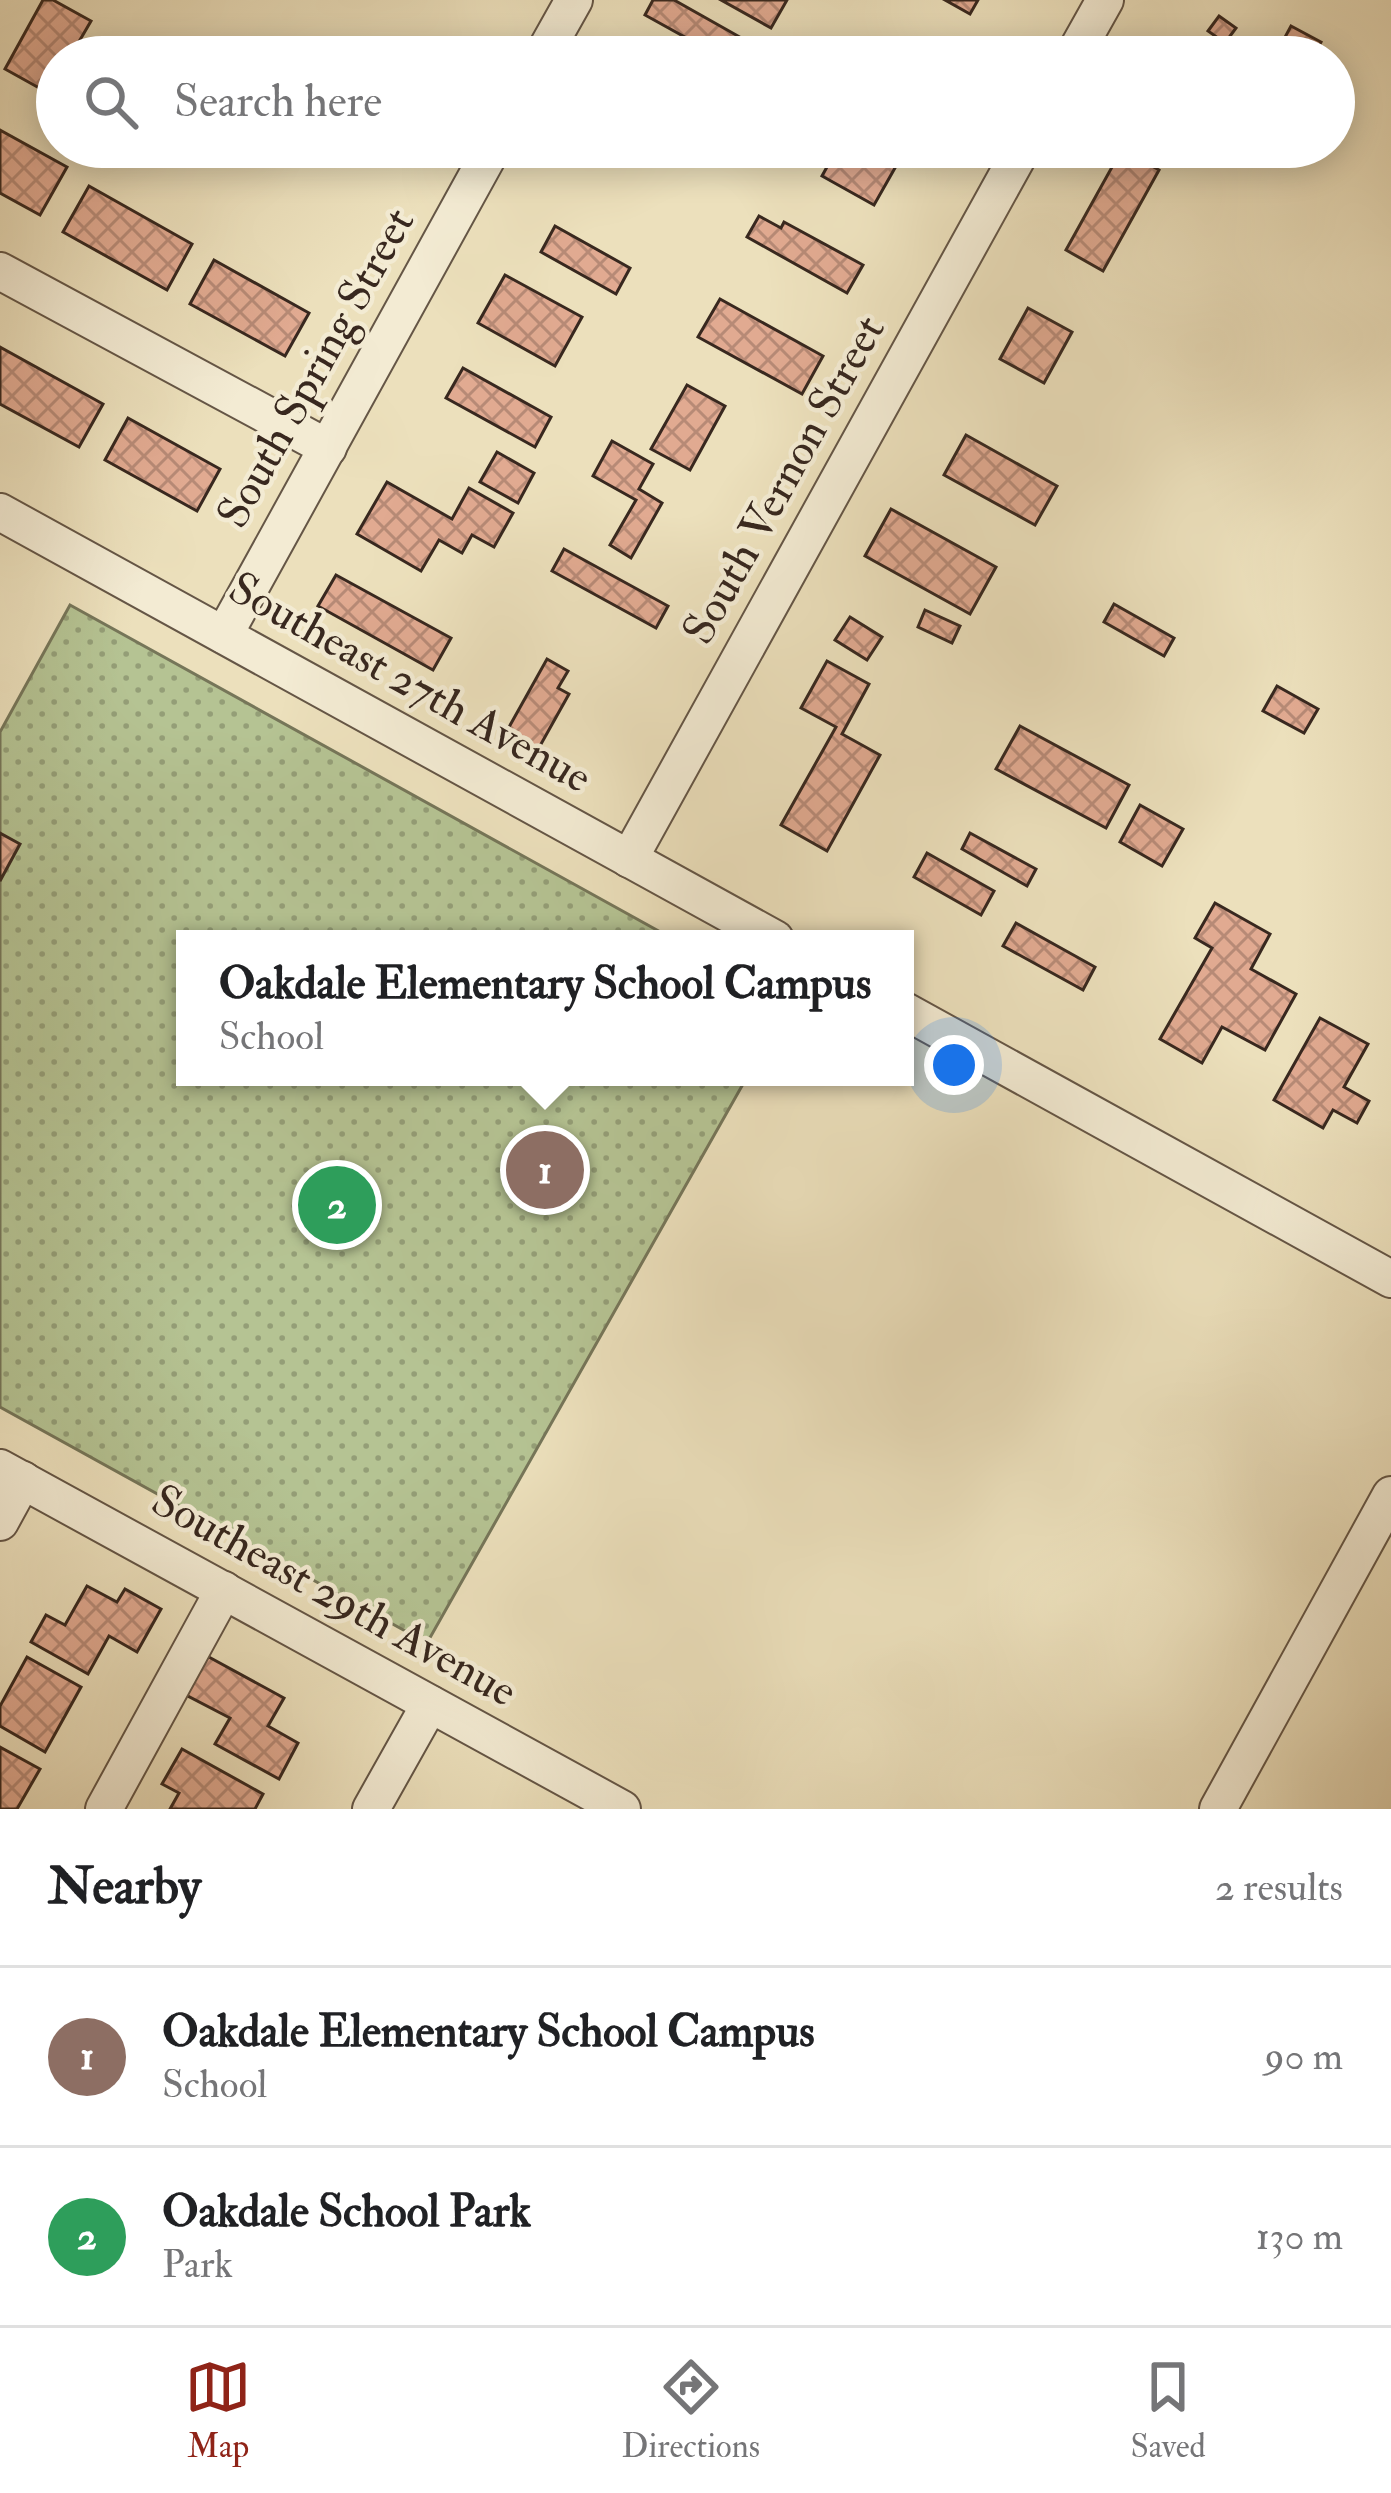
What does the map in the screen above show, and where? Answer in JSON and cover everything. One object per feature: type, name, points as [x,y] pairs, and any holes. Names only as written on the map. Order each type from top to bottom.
[{"type":"street","points":[[554,36],[574,0]]},
{"type":"street","points":[[1085,36],[1105,0]]},
{"type":"street","name":"South Spring Street","points":[[224,635],[481,168]]},
{"type":"street","name":"South Vernon Street","points":[[629,859],[1011,168]]},
{"type":"street","points":[[0,271],[328,448]]},
{"type":"street","name":"Southeast 27th Avenue","points":[[0,512],[759,930]]},
{"type":"street","points":[[914,1016],[1391,1279]]},
{"type":"street","points":[[0,1522],[12,1474]]},
{"type":"street","name":"Southeast 29th Avenue","points":[[12,1474],[622,1809]]},
{"type":"street","points":[[1218,1809],[1391,1495]]},
{"type":"street","points":[[104,1809],[224,1590]]},
{"type":"street","points":[[371,1809],[430,1704]]},
{"type":"green space","points":[[70,605],[657,930],[176,930],[176,1086],[742,1086],[427,1643],[0,1407],[0,732]]},
{"type":"building","points":[[43,0],[53,0],[91,21],[82,36],[36,36],[36,86],[5,69]]},
{"type":"building","points":[[653,0],[674,0],[738,36],[683,36],[645,15]]},
{"type":"building","points":[[721,0],[787,0],[771,28]]},
{"type":"building","points":[[945,0],[978,0],[970,14]]},
{"type":"building","points":[[1219,16],[1236,28],[1230,36],[1208,31]]},
{"type":"building","points":[[1291,26],[1310,36],[1286,36]]},
{"type":"building","points":[[0,130],[36,150],[36,168],[66,168],[40,215],[0,193]]},
{"type":"building","points":[[826,168],[895,168],[874,205],[822,176]]},
{"type":"building","points":[[1111,168],[1159,170],[1103,271],[1066,250]]},
{"type":"building","points":[[89,186],[192,244],[167,290],[63,232]]},
{"type":"building","points":[[759,216],[781,228],[784,222],[863,265],[847,293],[747,237]]},
{"type":"building","points":[[555,226],[630,268],[616,294],[541,252]]},
{"type":"building","points":[[214,260],[309,313],[285,356],[190,304]]},
{"type":"building","points":[[505,275],[582,317],[555,366],[478,323]]},
{"type":"building","points":[[720,299],[823,356],[802,394],[698,337]]},
{"type":"building","points":[[1028,308],[1072,332],[1044,383],[1000,359]]},
{"type":"building","points":[[0,347],[103,404],[79,447],[0,404]]},
{"type":"building","points":[[463,368],[551,417],[535,447],[446,398]]},
{"type":"building","points":[[687,385],[725,406],[690,470],[651,449]]},
{"type":"building","points":[[128,418],[220,469],[197,511],[105,460]]},
{"type":"building","points":[[966,435],[1057,486],[1035,525],[944,475]]},
{"type":"building","points":[[612,441],[653,464],[639,489],[662,503],[631,558],[610,545],[636,500],[593,476]]},
{"type":"building","points":[[497,452],[534,473],[518,503],[480,482]]},
{"type":"building","points":[[387,482],[452,519],[469,488],[513,513],[494,547],[472,535],[462,553],[439,540],[421,571],[357,534]]},
{"type":"building","points":[[891,509],[996,567],[970,614],[865,556]]},
{"type":"building","points":[[564,549],[668,606],[656,628],[552,571]]},
{"type":"building","points":[[336,575],[451,638],[433,670],[318,606]]},
{"type":"building","points":[[1114,604],[1174,638],[1164,656],[1104,622]]},
{"type":"building","points":[[925,610],[960,626],[952,643],[918,627]]},
{"type":"building","points":[[850,617],[882,637],[867,660],[835,640]]},
{"type":"building","points":[[547,659],[568,671],[558,688],[569,694],[536,753],[504,736]]},
{"type":"building","points":[[827,661],[869,684],[842,734],[880,755],[827,851],[781,825],[836,727],[801,708]]},
{"type":"building","points":[[1277,686],[1318,709],[1304,733],[1263,711]]},
{"type":"building","points":[[1020,726],[1129,785],[1106,828],[996,769]]},
{"type":"building","points":[[1140,805],[1183,829],[1162,866],[1120,842]]},
{"type":"building","points":[[0,833],[20,844],[0,881]]},
{"type":"building","points":[[970,833],[1036,869],[1027,886],[962,849]]},
{"type":"building","points":[[927,853],[994,891],[981,915],[914,877]]},
{"type":"building","points":[[1215,903],[1270,934],[1251,969],[1296,994],[1265,1050],[1222,1027],[1202,1063],[1160,1039],[1212,948],[1195,938]]},
{"type":"building","points":[[1016,923],[1095,967],[1083,990],[1003,946]]},
{"type":"building","points":[[1320,1018],[1368,1044],[1344,1087],[1369,1101],[1357,1123],[1333,1110],[1323,1128],[1274,1100]]},
{"type":"building","points":[[87,1586],[117,1602],[125,1589],[161,1609],[137,1652],[109,1636],[88,1674],[31,1642],[46,1615],[65,1625]]},
{"type":"building","points":[[207,1656],[284,1698],[268,1726],[298,1743],[279,1779],[215,1744],[230,1718],[186,1695]]},
{"type":"building","points":[[27,1657],[81,1687],[45,1752],[0,1726],[0,1706]]},
{"type":"building","points":[[0,1747],[40,1769],[17,1809],[0,1809]]},
{"type":"building","points":[[182,1749],[263,1794],[255,1809],[170,1809],[179,1793],[162,1784]]},
{"type":"place","name":"Oakdale Elementary School Campus","points":[[545,1170]]},
{"type":"place","name":"Oakdale School Park","points":[[337,1205]]}]
